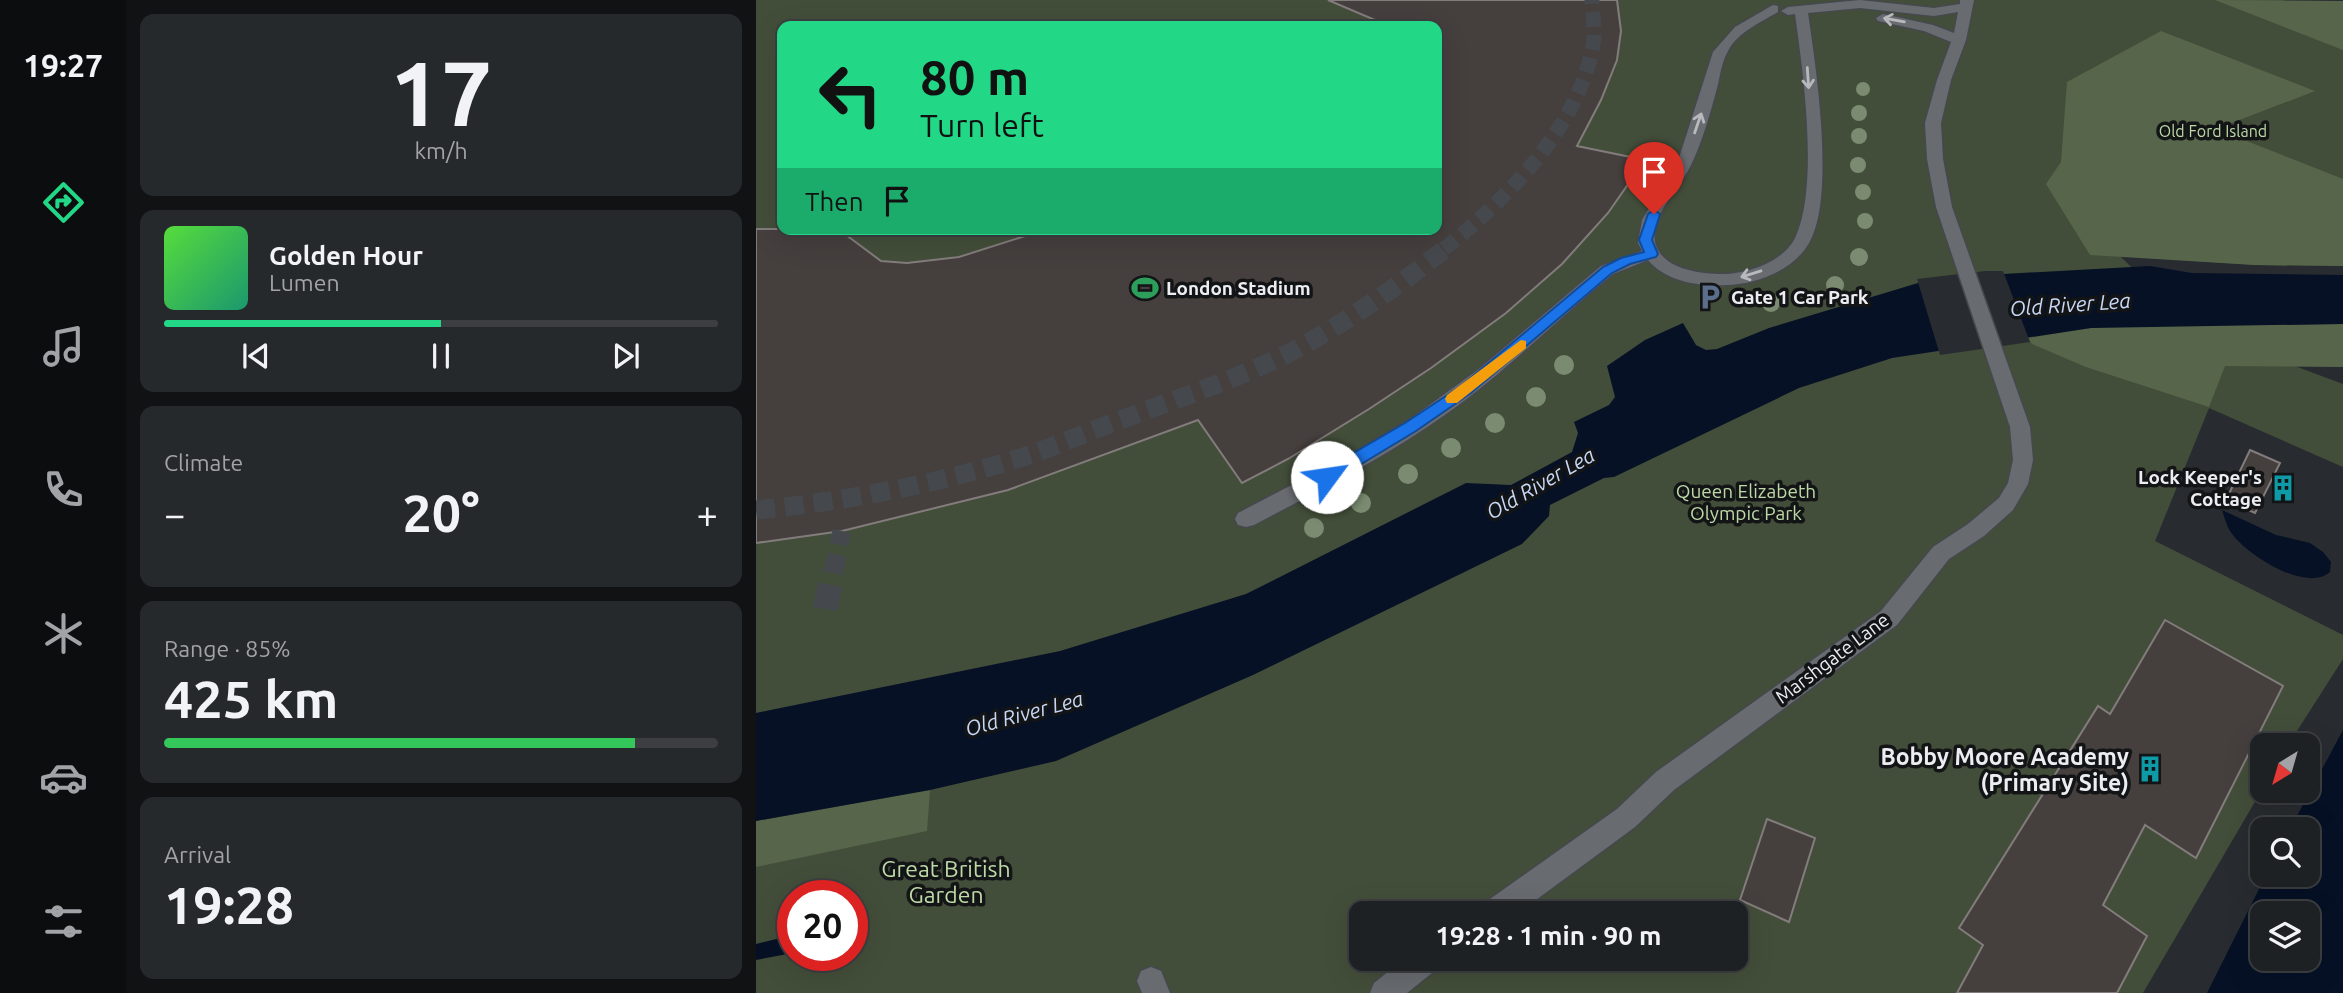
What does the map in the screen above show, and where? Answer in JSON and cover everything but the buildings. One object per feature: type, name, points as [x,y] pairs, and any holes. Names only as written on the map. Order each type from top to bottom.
[{"type":"street","points":[[1811,8],[1860,4],[1934,12],[1967,3]]},
{"type":"street","name":"Marshgate Lane","points":[[1511,901],[1626,818],[1665,781],[1888,618],[1941,553],[1976,530],[2006,504],[2018,484],[2023,460],[2020,427],[1944,207],[1937,171],[1933,123],[1940,91],[1959,40],[1967,3]]},
{"type":"street","points":[[1811,8],[1814,171],[1810,220],[1804,238],[1789,258],[1761,271],[1729,280],[1704,280],[1679,273],[1651,254],[1646,240],[1648,227],[1682,168],[1705,105],[1718,55],[1728,40],[1769,4],[1811,8],[1900,20],[1959,40]]},
{"type":"street","points":[[1246,519],[1327,477],[1411,427],[1466,390],[1607,270],[1651,254]]},
{"type":"street","points":[[1384,993],[1412,971]]},
{"type":"green space","name":"Queen Elizabeth Olympic Park","points":[[756,0],[2282,0],[2343,25],[2343,266],[2255,265],[2120,256],[2191,326],[2241,325],[2268,356],[2343,384],[2343,467],[2209,408],[2155,541],[2343,635],[2343,659],[2296,733],[2250,733],[2250,803],[2254,803],[2143,993],[756,993]]},
{"type":"green space","points":[[2215,0],[2343,1],[2343,50]]},
{"type":"green space","name":"Old Ford Island","points":[[2161,31],[2315,91],[2216,129],[2343,179],[2343,266],[2255,265],[2090,255],[2046,184],[2061,162],[2067,82]]},
{"type":"green space","points":[[2343,324],[2343,367],[2225,366],[2209,407],[2086,367],[2032,344],[2028,338],[2091,328],[2141,325]]},
{"type":"green space","points":[[930,790],[927,831],[756,867],[756,821]]},
{"type":"water","name":"Old River Lea","points":[[2150,266],[2192,273],[2343,275],[2343,324],[2091,328],[1892,358],[1799,388],[1614,477],[1604,478],[1550,505],[1549,516],[1522,544],[1253,675],[1056,761],[930,790],[756,821],[756,713],[1060,651],[1246,594],[1466,483],[1511,485],[1572,452],[1578,433],[1574,422],[1609,405],[1615,397],[1607,366],[1645,340],[1683,323],[1696,345],[1706,350],[1717,349],[1769,328],[1918,283],[1985,275]]},
{"type":"water","points":[[2222,510],[2276,535],[2310,543],[2331,562],[2330,572],[2320,577],[2307,578],[2293,575],[2264,561],[2233,535]]},
{"type":"water","points":[[2343,730],[2343,993],[2207,993],[2250,907],[2250,971],[2320,971],[2320,901],[2253,901],[2260,887],[2320,887],[2320,817],[2296,817],[2304,803],[2320,803],[2320,773]]},
{"type":"water","points":[[777,939],[777,956],[756,960],[756,944]]},
{"type":"pier","points":[[2003,271],[2030,342],[1940,355],[1917,279]]},
{"type":"tunnel","points":[[1444,249],[1517,182],[1559,129],[1575,100],[1587,69],[1594,38],[1592,0]]},
{"type":"tunnel","points":[[756,510],[825,502],[960,475],[1037,452],[1200,391],[1283,356],[1325,333],[1446,248]]},
{"type":"tunnel","points":[[833,573],[842,531]]},
{"type":"tunnel","points":[[825,609],[833,571]]},
{"type":"slow traffic","points":[[1452,399],[1521,345]]},
{"type":"place","name":"London Stadium","points":[[1145,288]]},
{"type":"place","name":"Gate 1 Car Park","points":[[1710,297]]},
{"type":"place","name":"Lock Keeper's Cottage","points":[[2283,488]]},
{"type":"place","name":"Bobby Moore Academy (Primary Site)","points":[[2150,769]]},
{"type":"route","points":[[1327,477],[1411,427],[1466,390],[1607,270],[1651,254],[1646,240],[1654,214]]},
{"type":"park label","name":"Great British Garden","points":[[946,881]]}]
